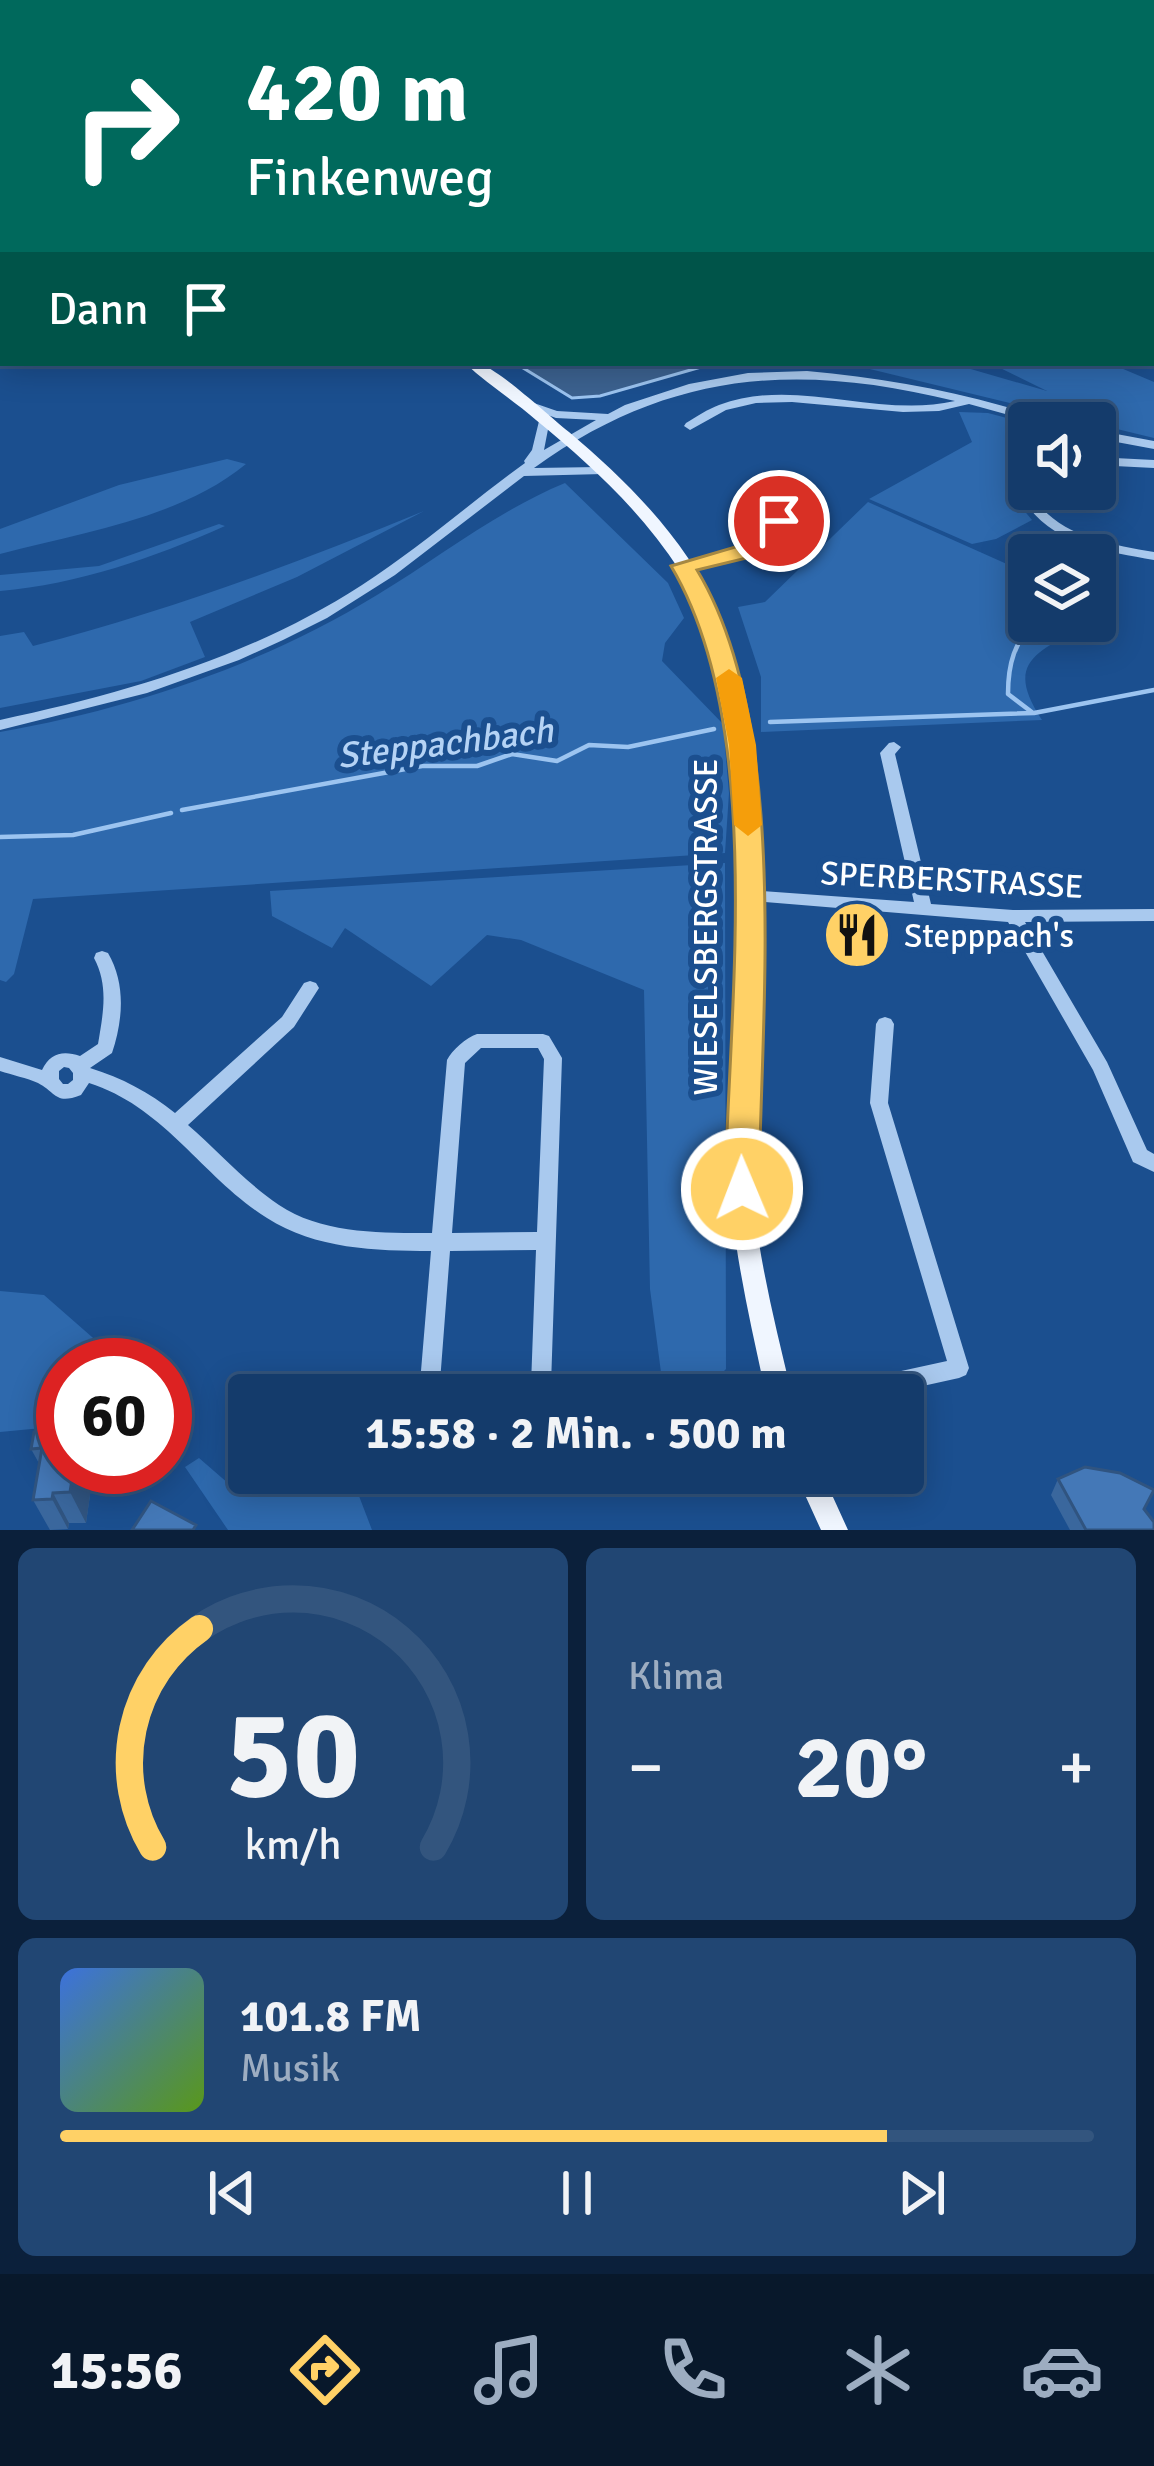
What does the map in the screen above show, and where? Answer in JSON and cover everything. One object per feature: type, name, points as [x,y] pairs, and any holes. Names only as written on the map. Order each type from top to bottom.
[{"type":"main road","name":"WIESELSBERGSTRASSE","points":[[476,366],[544,419],[599,471],[682,566],[709,610],[738,718],[748,807],[744,1222],[775,1374]]},
{"type":"main road","points":[[818,1494],[836,1530]]},
{"type":"street","points":[[0,724],[162,683],[254,649],[392,572],[568,440],[608,418],[689,386],[792,373],[866,376],[1008,410]]},
{"type":"street","points":[[690,426],[703,416],[748,404],[803,399],[916,412],[972,400]]},
{"type":"street","points":[[526,404],[556,414],[608,418]]},
{"type":"street","points":[[520,472],[538,450],[544,419]]},
{"type":"street","points":[[1116,438],[1154,445]]},
{"type":"street","points":[[1116,462],[1154,464]]},
{"type":"street","points":[[520,472],[599,471]]},
{"type":"street","points":[[682,566],[747,551],[779,521],[775,508]]},
{"type":"street","points":[[1034,510],[1060,530],[1154,556]]},
{"type":"street","points":[[894,747],[887,753],[924,910]]},
{"type":"street","name":"SPERBERSTRASSE","points":[[747,896],[1013,916],[1154,915]]},
{"type":"street","points":[[1013,916],[1094,1054],[1140,1156],[1154,1164]]},
{"type":"street","points":[[83,1069],[106,1048],[113,990],[112,971],[102,958]]},
{"type":"street","points":[[177,1124],[288,1022],[310,988]]},
{"type":"street","points":[[885,1024],[879,1103],[959,1368],[924,1376]]},
{"type":"street","points":[[431,1374],[443,1238],[449,1058],[477,1041],[529,1038],[551,1049],[541,1374]]},
{"type":"street","points":[[0,1064],[48,1079],[61,1063],[104,1078],[177,1124],[276,1213],[341,1238],[546,1241]]},
{"type":"shaded area","points":[[520,366],[705,366],[600,396],[572,398]]},
{"type":"shaded area","points":[[857,366],[960,366],[1047,391],[996,366],[1116,366],[1154,382],[1154,438],[1116,429],[1116,402],[1008,403]]},
{"type":"shaded area","points":[[959,412],[1008,418],[1008,510],[1024,510],[1032,520],[996,539],[972,544],[869,499],[972,442]]},
{"type":"shaded area","points":[[227,459],[246,464],[220,483],[160,511],[0,554],[0,529],[119,485]]},
{"type":"shaded area","points":[[565,483],[668,583],[684,618],[665,643],[662,661],[723,724],[729,793],[725,853],[33,899],[14,974],[6,982],[0,980],[0,732],[147,697],[288,643],[377,595],[516,507]]},
{"type":"shaded area","points":[[868,502],[1008,565],[1008,642],[1055,642],[1036,656],[1025,675],[1026,688],[1042,720],[761,732],[761,677],[738,607],[765,602]]},
{"type":"shaded area","points":[[424,511],[297,577],[190,622],[205,657],[141,681],[0,708],[0,636],[24,632],[33,646],[133,618]]},
{"type":"shaded area","points":[[219,524],[225,526],[115,568],[0,591],[0,575],[99,566]]},
{"type":"shaded area","points":[[725,863],[726,1369],[721,1374],[661,1374],[650,1289],[644,990],[521,940],[487,935],[431,986],[345,928],[332,948],[272,916],[270,891]]},
{"type":"shaded area","points":[[0,1291],[44,1295],[93,1338],[36,1338],[36,1429],[0,1432]]},
{"type":"shaded area","points":[[199,1458],[228,1483],[228,1494],[359,1496],[372,1530],[228,1530],[192,1477],[192,1462]]},
{"type":"building","points":[[1085,1467],[1120,1473],[1154,1490],[1144,1509],[1154,1530],[1086,1530],[1058,1479]]},
{"type":"building","points":[[36,1483],[36,1494],[53,1494],[52,1499],[33,1500]]},
{"type":"building","points":[[151,1501],[196,1525],[193,1530],[132,1530]]},
{"type":"waterway","points":[[1020,642],[1011,663],[1008,694],[1033,713]]},
{"type":"waterway","name":"Steppachbach","points":[[770,722],[1034,713],[1154,690]]},
{"type":"waterway","name":"Steppachbach","points":[[182,810],[422,766],[477,766],[512,754],[557,761],[589,745],[628,747],[714,729]]},
{"type":"waterway","name":"Steppachbach","points":[[0,837],[73,835],[171,813]]},
{"type":"slow traffic","points":[[729,678],[742,745],[748,825]]},
{"type":"place","name":"Stepppach's","points":[[857,935]]},
{"type":"route","points":[[742,1189],[748,807],[742,745],[724,655],[709,610],[682,566],[747,551],[779,521]]}]
